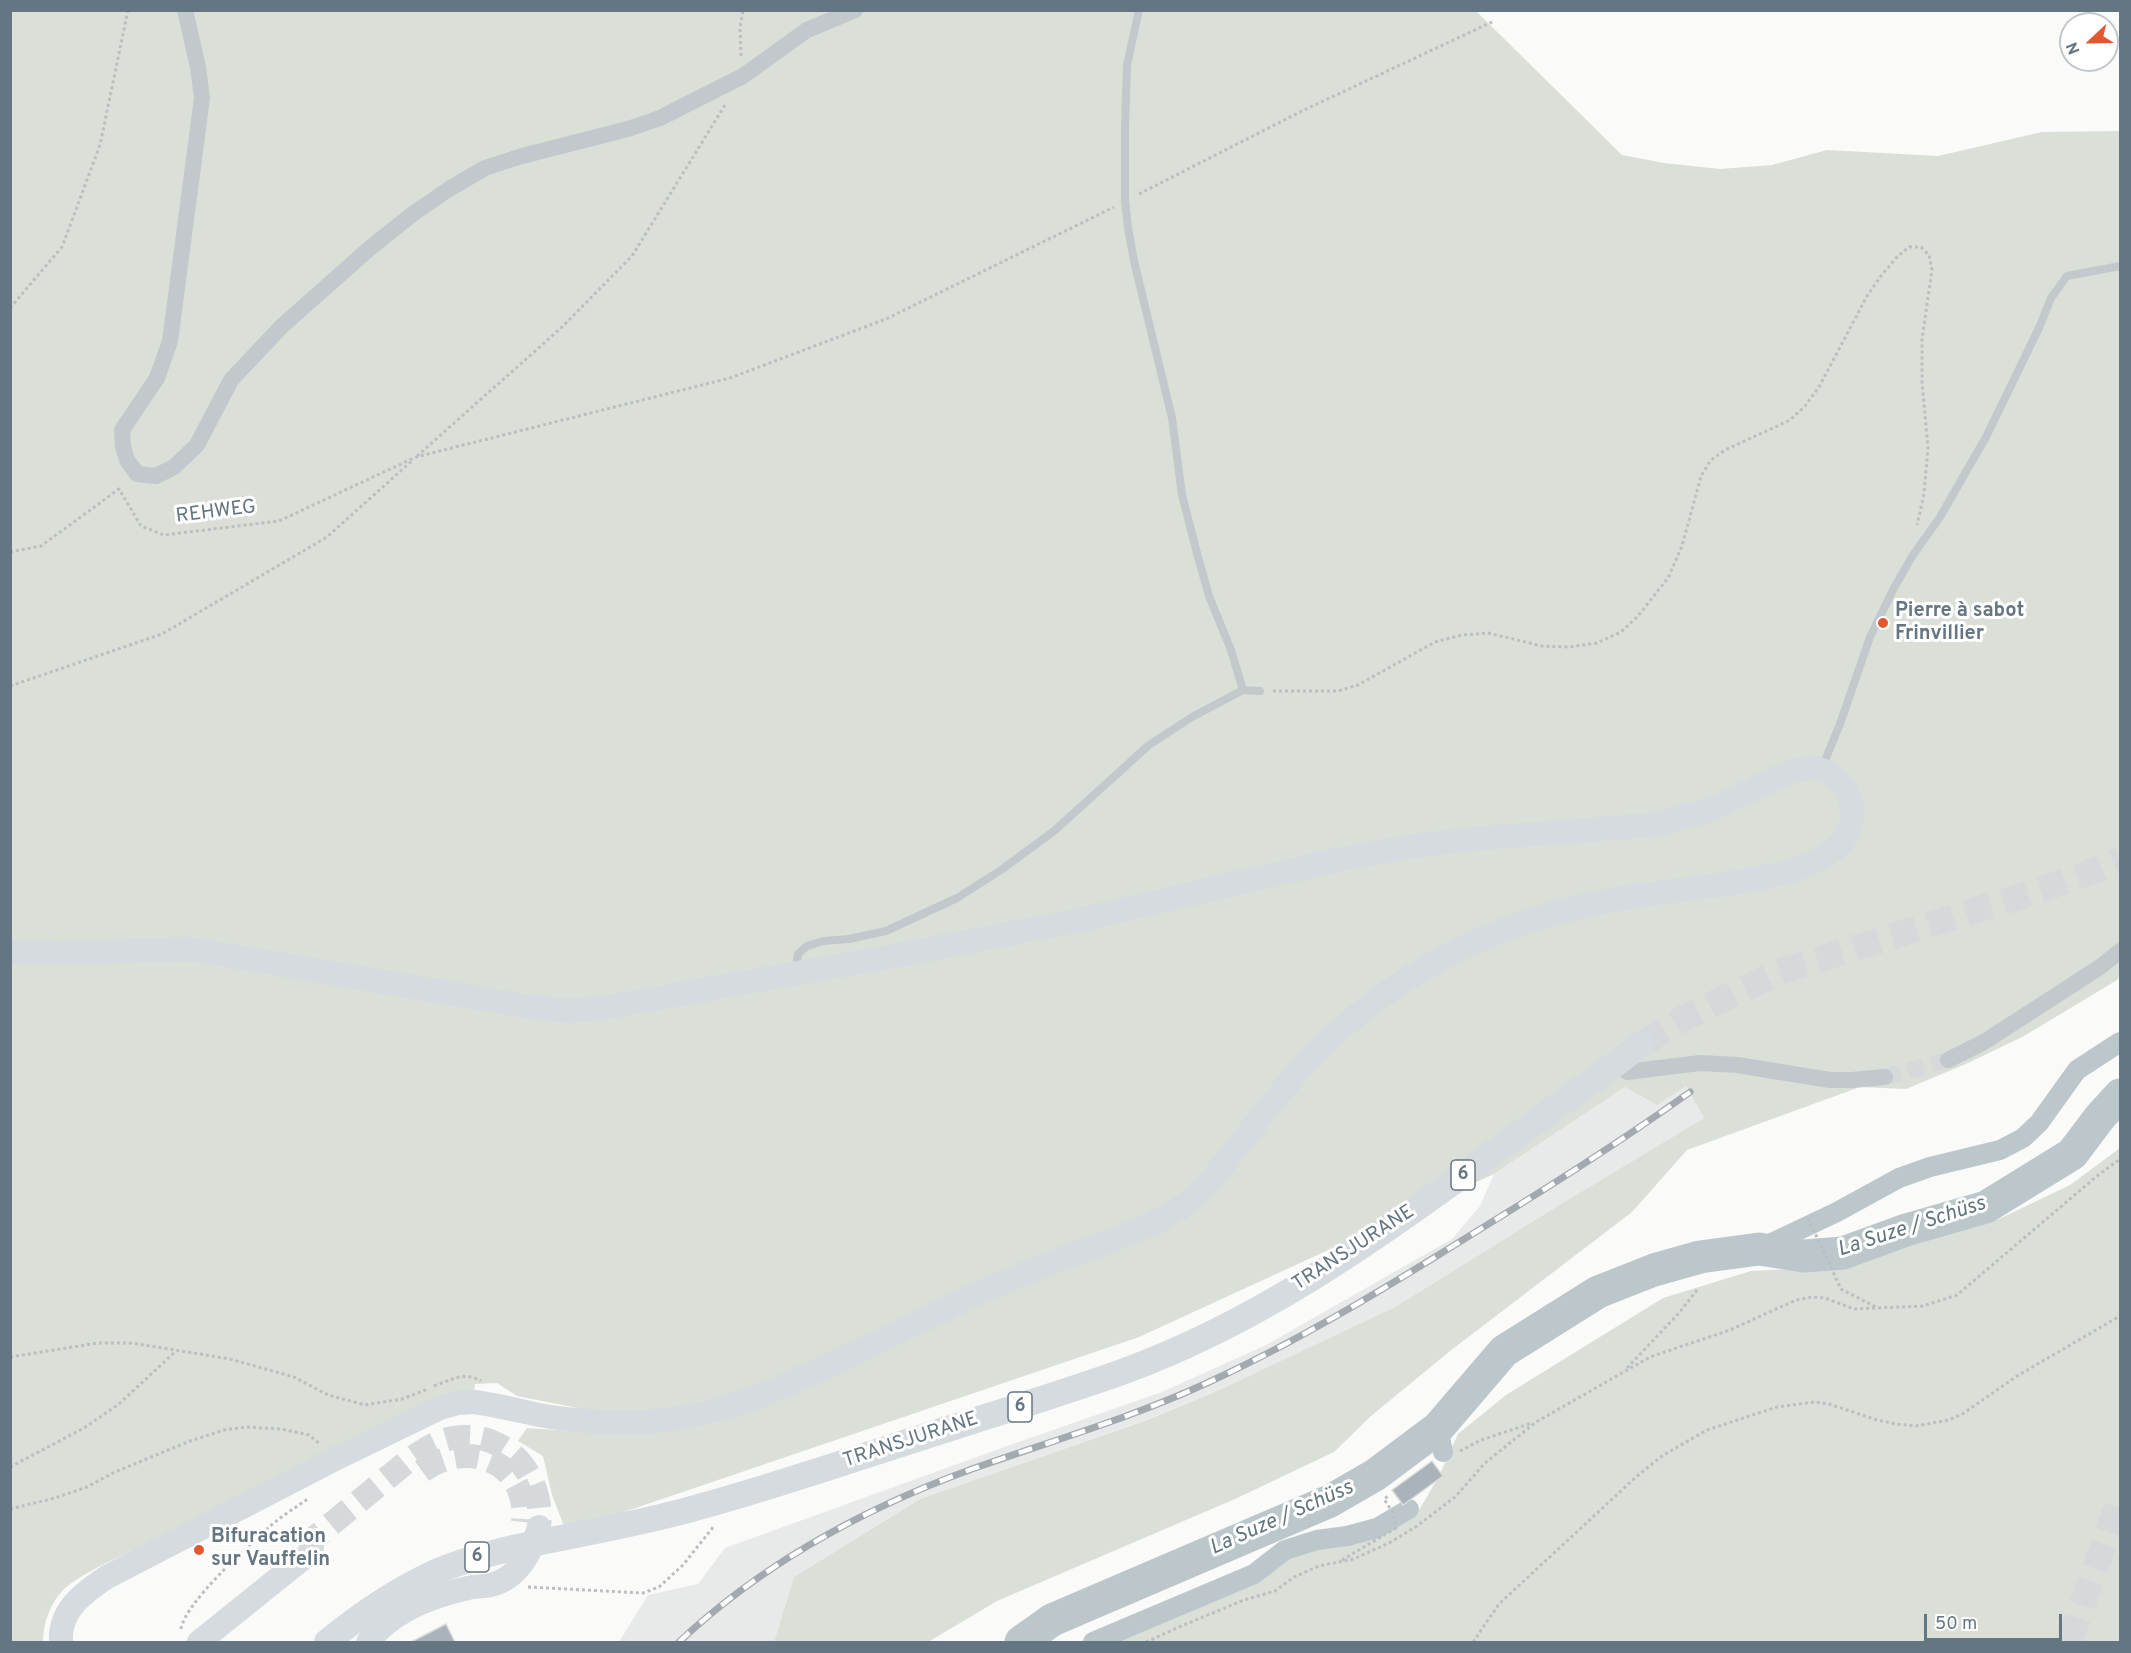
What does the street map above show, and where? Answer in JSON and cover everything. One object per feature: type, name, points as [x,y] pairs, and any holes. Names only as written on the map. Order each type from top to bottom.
[{"type":"main road","name":"TRANSJURANE","points":[[327,1642],[373,1607],[405,1588],[439,1571],[517,1546],[538,1532],[629,1525],[686,1511],[799,1478],[1046,1399],[1125,1371],[1185,1346],[1233,1324],[1347,1257],[1642,1044]]},
{"type":"street","points":[[185,10],[198,67],[202,98],[170,341],[157,378],[122,430],[123,447],[127,460],[137,474],[156,476],[174,467],[197,445],[231,380],[282,326],[370,248],[448,189],[485,168],[660,118],[743,76],[807,30],[855,10]]},
{"type":"street","points":[[10,952],[189,949],[538,1008],[570,1011],[651,1000],[1076,921],[1337,860],[1407,847],[1470,839],[1653,825],[1707,811],[1792,771],[1821,770],[1835,776],[1845,788],[1851,802],[1852,817],[1849,830],[1832,851],[1813,862],[1756,879],[1656,892],[1557,913],[1512,926],[1464,946],[1402,982],[1334,1034],[1304,1065],[1214,1177],[1190,1201],[1149,1227],[1034,1269],[793,1383],[742,1402],[671,1419],[640,1422],[572,1419],[493,1404],[458,1403],[440,1408],[107,1576],[87,1590],[69,1610],[63,1623],[61,1642]]},
{"type":"street","points":[[1948,1060],[1984,1042],[2121,951]]},
{"type":"street","points":[[1627,1072],[1700,1063],[1737,1065],[1830,1080],[1885,1077]]},
{"type":"street","points":[[368,1642],[391,1619],[438,1597],[469,1587],[500,1564],[519,1541],[538,1532]]},
{"type":"street","points":[[189,1640],[311,1552]]},
{"type":"lane","points":[[1139,10],[1128,65],[1125,126],[1125,201],[1134,261],[1172,418],[1182,495],[1209,596],[1231,650],[1243,690]]},
{"type":"lane","points":[[1821,770],[1840,724],[1870,637],[1895,586],[1940,517],[1986,437],[2039,328],[2050,298],[2067,276],[2121,266]]},
{"type":"lane","points":[[795,973],[798,954],[807,946],[823,941],[849,939],[886,931],[957,898],[1001,870],[1054,831],[1149,745],[1192,717],[1243,690],[1260,691]]},
{"type":"lane","points":[[1600,1076],[1627,1072]]},
{"type":"path","points":[[10,308],[62,247],[100,145],[128,10]]},
{"type":"path","points":[[10,686],[162,634],[327,537],[561,328],[632,256],[743,76],[740,28],[743,10]]},
{"type":"path","points":[[416,457],[730,378],[886,320],[1304,110],[1492,22]]},
{"type":"path","points":[[1260,691],[1338,692],[1358,685],[1435,642],[1462,635],[1488,633],[1542,646],[1569,647],[1597,643],[1621,632],[1638,616],[1668,578],[1682,546],[1701,476],[1711,460],[1725,450],[1790,420],[1805,406],[1819,387],[1867,296],[1881,276],[1897,257],[1910,247],[1922,246],[1929,255],[1932,270],[1922,339],[1922,382],[1928,448],[1924,494],[1916,530],[1921,544]]},
{"type":"path","name":"REHWEG","points":[[10,552],[41,546],[119,489],[141,526],[164,534],[279,521],[416,457]]},
{"type":"path","points":[[1146,1642],[1244,1600],[1275,1591],[1294,1577],[1318,1566],[1359,1557],[1389,1543],[1431,1517],[1455,1497],[1485,1463],[1536,1422],[1650,1357],[1730,1330],[1796,1300],[1818,1298],[1854,1309],[1923,1306],[1957,1295],[2097,1176],[2121,1159]]},
{"type":"path","points":[[1808,1218],[1841,1289],[1876,1307]]},
{"type":"path","points":[[1623,1371],[1679,1314],[1697,1290]]},
{"type":"path","points":[[1473,1642],[1499,1604],[1636,1477],[1662,1456],[1707,1430],[1777,1407],[1814,1402],[1829,1404],[1896,1424],[1916,1426],[1949,1420],[1964,1413],[2017,1376],[2121,1316]]},
{"type":"path","points":[[10,1357],[98,1343],[132,1343],[230,1359],[294,1377],[328,1395],[365,1405],[402,1399],[455,1378],[471,1375],[491,1391],[493,1404]]},
{"type":"path","points":[[10,1467],[84,1428],[119,1404],[176,1351]]},
{"type":"path","points":[[1460,1451],[1481,1440],[1536,1422]]},
{"type":"path","points":[[10,1509],[45,1501],[87,1486],[190,1441],[224,1430],[247,1427],[309,1435],[322,1445],[329,1462]]},
{"type":"path","points":[[189,1640],[182,1622],[201,1596],[269,1527],[317,1492]]},
{"type":"path","points":[[1340,1561],[1396,1528],[1393,1513],[1384,1499],[1390,1495]]},
{"type":"shaded area","points":[[11,11],[1476,11],[1622,155],[1664,163],[1720,169],[1772,165],[1827,150],[1938,156],[2042,132],[2120,131],[2120,975],[2117,980],[2024,1036],[1906,1089],[1860,1087],[1687,1150],[1632,1212],[1450,1351],[1371,1416],[1334,1452],[1235,1499],[997,1601],[928,1642],[774,1642],[794,1577],[920,1499],[1147,1420],[1217,1391],[1395,1307],[1704,1118],[1686,1086],[1657,1105],[1625,1087],[1494,1174],[1139,1337],[618,1514],[564,1526],[552,1495],[543,1456],[518,1441],[527,1428],[587,1432],[577,1408],[517,1396],[497,1383],[475,1384],[474,1391],[241,1498],[85,1574],[64,1589],[51,1607],[44,1628],[43,1642],[11,1642]]},
{"type":"shaded area","points":[[1686,1085],[1704,1118],[1395,1307],[1217,1391],[1146,1420],[920,1499],[794,1577],[774,1642],[619,1642],[648,1595],[698,1584],[725,1548],[1162,1392],[1266,1345],[1452,1239],[1480,1206],[1494,1174],[1625,1087],[1657,1105]]},
{"type":"shaded area","points":[[2120,1148],[2120,1642],[1101,1642],[1123,1629],[1289,1550],[1372,1537],[1418,1512],[1439,1476],[1458,1434],[1506,1395],[1663,1298],[1751,1271],[1812,1268],[1884,1253],[1999,1219],[2070,1185]]},
{"type":"building","points":[[1432,1461],[1443,1476],[1403,1505],[1392,1490]]},
{"type":"building","points":[[446,1624],[455,1642],[411,1642]]},
{"type":"waterway","points":[[1759,1249],[1837,1212],[1899,1178],[1930,1167],[2000,1150],[2023,1138],[2039,1123],[2077,1070],[2120,1042]]},
{"type":"waterway","name":"La Suze / Schüss","points":[[1021,1642],[1052,1620],[1330,1501],[1375,1475],[1438,1428],[1504,1351],[1598,1292],[1654,1270],[1700,1257],[1759,1249],[1804,1256],[1843,1253],[1906,1230],[1986,1207],[2072,1154],[2120,1095]]},
{"type":"waterway","points":[[1438,1428],[1443,1452]]},
{"type":"waterway","points":[[1093,1642],[1254,1574],[1285,1550],[1317,1540],[1347,1536],[1377,1528],[1409,1509]]},
{"type":"tunnel","points":[[1642,1044],[1684,1018],[1779,972],[2018,897],[2120,860]]},
{"type":"tunnel","points":[[1885,1077],[1948,1060]]},
{"type":"tunnel","points":[[311,1552],[313,1539],[408,1461],[435,1444],[453,1438],[472,1437],[490,1441],[506,1449],[518,1460],[529,1474],[536,1491],[539,1527]]},
{"type":"tunnel","points":[[422,1471],[440,1461],[458,1456],[492,1461],[506,1470],[516,1484],[522,1501],[523,1522]]},
{"type":"tunnel","points":[[2069,1642],[2120,1498]]},
{"type":"railway","points":[[679,1642],[711,1614],[780,1563],[854,1520],[932,1484],[1178,1396],[1305,1334],[1519,1205],[1606,1150],[1690,1092]]},
{"type":"place","name":"Pierre à sabot Frinvillier","points":[[1883,623]]},
{"type":"place","name":"Bifuracation sur Vauffelin","points":[[199,1550]]}]
